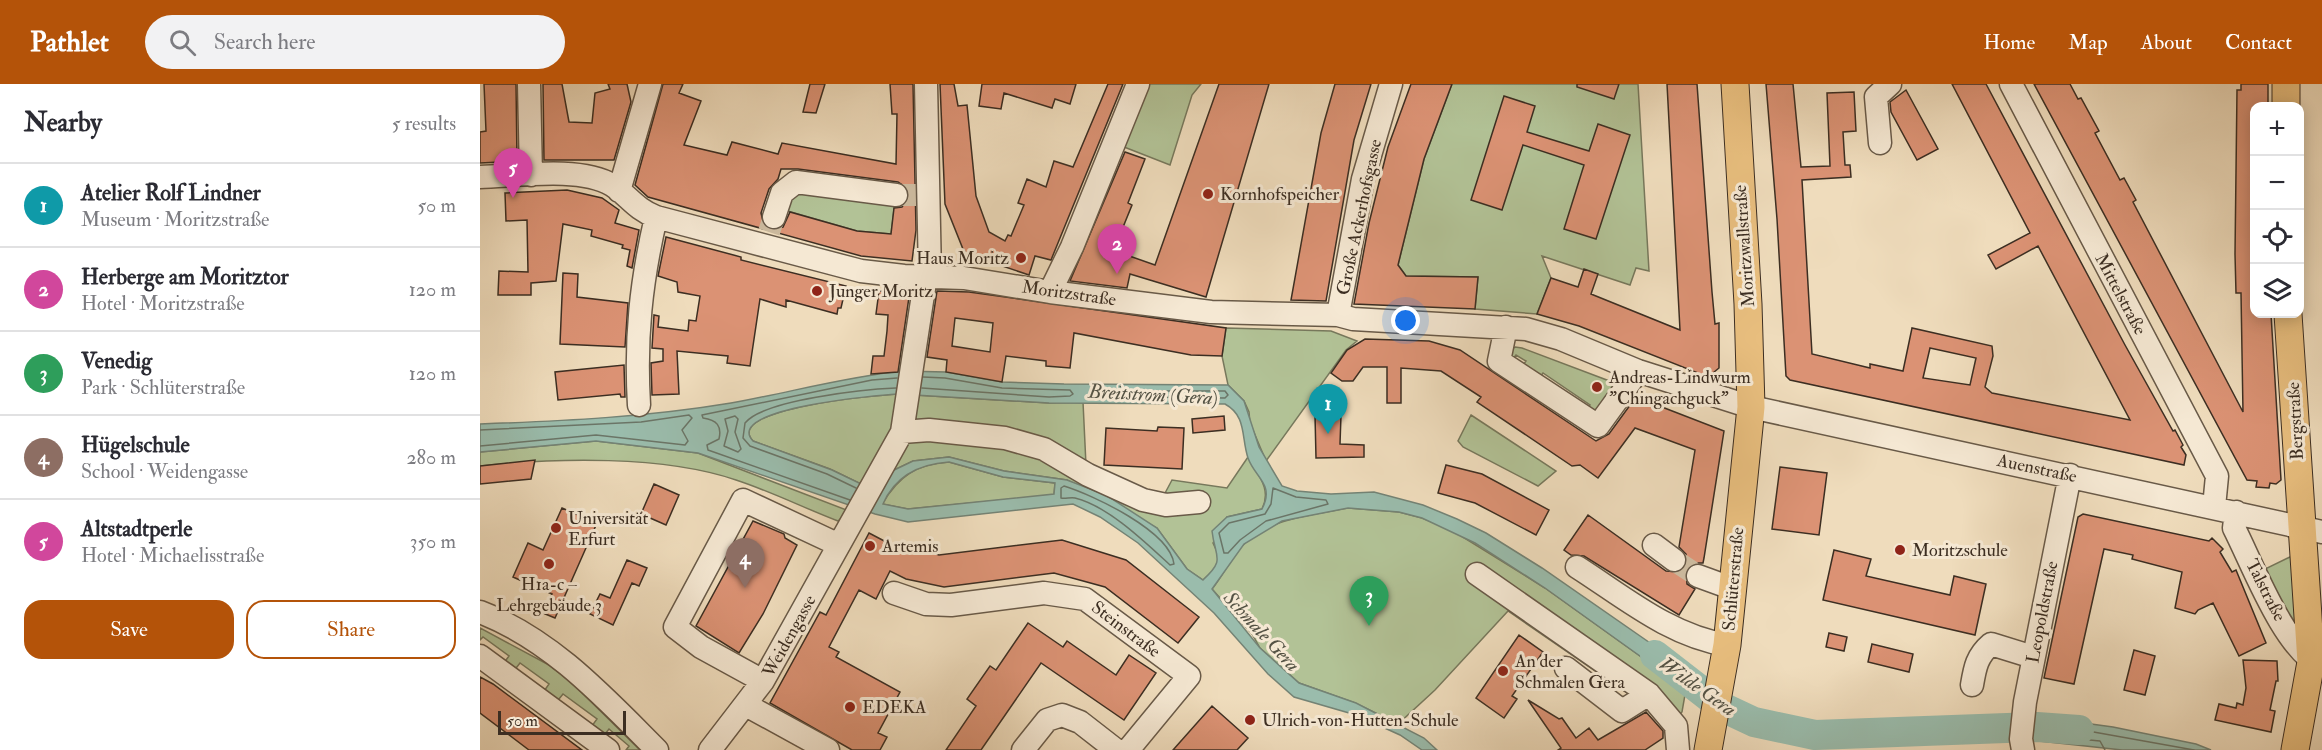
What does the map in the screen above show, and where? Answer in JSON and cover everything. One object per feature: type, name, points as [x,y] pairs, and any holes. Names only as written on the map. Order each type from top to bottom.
[{"type":"main road","name":"Moritzwallstraße","points":[[1735,84],[1748,304],[1750,407]]},
{"type":"main road","points":[[2286,84],[2286,102]]},
{"type":"main road","name":"Bergstraße","points":[[2288,318],[2311,530]]},
{"type":"main road","name":"Schlüterstraße","points":[[1708,750],[1727,645],[1750,407]]},
{"type":"main road","name":"Talstraße","points":[[2295,750],[2317,664],[2311,530]]},
{"type":"street","points":[[529,84],[531,175]]},
{"type":"street","points":[[926,84],[925,194],[928,275],[902,432],[929,430],[1005,438],[1044,449],[1088,475],[1143,500],[1166,505],[1199,502]]},
{"type":"street","points":[[1050,292],[1072,247],[1138,84]]},
{"type":"street","name":"Große Ackerhofsgasse","points":[[1338,315],[1363,179],[1391,84]]},
{"type":"street","points":[[1880,143],[1876,97],[1890,84]]},
{"type":"street","name":"Mittelstraße","points":[[2011,84],[2217,476],[2214,507]]},
{"type":"street","points":[[618,191],[648,85]]},
{"type":"street","points":[[480,177],[587,175],[612,185],[648,214],[636,351],[639,405]]},
{"type":"street","points":[[769,231],[782,193],[796,182],[896,195]]},
{"type":"street","name":"Moritzstraße","points":[[648,214],[769,231],[861,271],[964,278],[1050,292],[1211,312],[1338,315],[1353,319],[1526,329],[1561,339],[1638,371],[1750,407]]},
{"type":"street","points":[[1506,327],[1499,361],[1598,426],[1638,371]]},
{"type":"street","name":"Auenstraße","points":[[1750,407],[2070,475],[2311,530]]},
{"type":"street","name":"Weidengasse","points":[[710,750],[763,681],[902,432]]},
{"type":"street","name":"Leopoldstraße","points":[[2022,744],[2024,707],[2070,475]]},
{"type":"street","points":[[763,681],[701,647],[675,627],[743,500],[839,545]]},
{"type":"street","name":"Talstraße","points":[[2236,512],[2235,528],[2291,642],[2317,664]]},
{"type":"street","points":[[1654,544],[1674,560]]},
{"type":"street","points":[[1577,567],[1675,630],[1705,641],[1727,645]]},
{"type":"street","points":[[1477,574],[1649,694],[1676,726],[1678,750]]},
{"type":"street","points":[[1698,576],[1731,588]]},
{"type":"street","name":"Steinstraße","points":[[894,593],[926,604],[943,605],[1044,593],[1063,594],[1091,603],[1189,676],[1128,750]]},
{"type":"street","points":[[480,612],[519,631],[577,672],[657,750]]},
{"type":"street","points":[[1972,685],[1976,664],[1981,653],[1991,644],[2033,657]]},
{"type":"street","points":[[480,656],[608,750]]},
{"type":"street","points":[[1566,668],[1622,711],[1649,694]]},
{"type":"street","points":[[746,705],[828,750]]},
{"type":"street","points":[[1023,750],[1047,720],[1062,715],[1080,722],[1116,750]]},
{"type":"shaded area","points":[[1144,84],[1201,84],[1192,95],[1170,165],[1119,145]]},
{"type":"shaded area","points":[[1452,84],[1638,84],[1649,271],[1636,268],[1630,285],[1542,256],[1551,278],[1537,314],[1475,309],[1478,277],[1406,276],[1398,265],[1424,159]]},
{"type":"shaded area","points":[[804,192],[895,201],[891,234],[857,231],[784,210],[794,195]]},
{"type":"shaded area","points":[[1226,328],[1331,331],[1357,341],[1346,350],[1266,461],[1250,423],[1249,412],[1244,401],[1228,385],[1222,356]]},
{"type":"shaded area","points":[[1515,347],[1620,385],[1601,415],[1584,413],[1590,405],[1543,373],[1537,381],[1520,369],[1526,361],[1516,355],[1510,363],[1510,351]]},
{"type":"shaded area","points":[[898,394],[1049,403],[1083,402],[1086,465],[1147,492],[1164,495],[1172,480],[1227,488],[1248,457],[1265,489],[1265,502],[1262,509],[1227,517],[1213,543],[1220,558],[1216,568],[1203,580],[1187,569],[1157,528],[1067,480],[1004,471],[949,457],[913,461],[863,485],[830,469],[753,441],[750,430],[760,420],[781,412],[836,401]]},
{"type":"shaded area","points":[[1471,415],[1556,471],[1538,486],[1463,447],[1458,441]]},
{"type":"shaded area","points":[[596,441],[698,453],[849,511],[838,521],[736,480],[676,466],[643,462],[575,460],[480,466],[480,452]]},
{"type":"shaded area","points":[[949,462],[1003,477],[1055,483],[1054,495],[908,509],[882,504],[895,486],[910,473],[927,465]]},
{"type":"shaded area","points":[[1348,508],[1399,512],[1450,529],[1545,588],[1686,689],[1682,712],[1666,729],[1646,706],[1508,611],[1435,690],[1398,724],[1355,703],[1299,683],[1260,648],[1252,634],[1212,589],[1233,557],[1252,537],[1291,519]]},
{"type":"shaded area","points":[[2292,556],[2296,626],[2293,626],[2265,569]]},
{"type":"shaded area","points":[[480,628],[549,665],[570,681],[640,750],[626,750],[629,746],[609,729],[601,739],[589,730],[597,719],[563,694],[555,704],[542,694],[549,684],[520,663],[513,672],[503,664],[509,656],[483,637],[480,640]]},
{"type":"water","name":"Breitstrom (Gera)","points":[[902,371],[946,372],[1002,382],[1064,384],[1228,385],[1244,401],[1259,447],[1282,486],[1297,491],[1331,494],[1374,492],[1423,505],[1486,533],[1542,568],[1689,670],[1686,689],[1545,588],[1475,543],[1422,518],[1399,512],[1348,508],[1282,521],[1244,544],[1212,589],[1260,648],[1299,683],[1356,703],[1424,738],[1437,750],[1422,750],[1400,735],[1356,715],[1294,697],[1268,674],[1214,613],[1138,543],[1100,517],[1073,504],[908,522],[875,514],[698,453],[596,441],[480,452],[480,424],[574,420],[668,412],[731,403]],"holes":[[[898,394],[1049,403],[1225,404],[1232,409],[1240,421],[1248,458],[1265,487],[1265,500],[1262,509],[1227,517],[1212,531],[1217,562],[1203,580],[1187,569],[1157,528],[1106,495],[1067,480],[1004,471],[949,457],[913,461],[863,485],[832,470],[753,441],[750,430],[760,420],[781,412],[836,401]],[[949,462],[1003,477],[1055,483],[1054,494],[908,509],[883,504],[894,486],[910,473],[928,465]]]},
{"type":"water","points":[[2040,717],[2113,727],[2196,744],[2211,750],[2122,750],[2040,741]]},
{"type":"building","points":[[484,84],[516,84],[517,161],[480,163],[480,132],[486,131]]},
{"type":"building","points":[[543,84],[562,84],[569,122],[592,123],[595,93],[610,89],[608,84],[627,84],[631,102],[614,160],[544,160]]},
{"type":"building","points":[[663,84],[683,84],[679,93],[701,101],[684,145],[727,155],[732,142],[778,154],[782,143],[896,164],[897,114],[892,114],[890,84],[913,84],[916,230],[912,261],[861,256],[648,197],[635,185]],"holes":[[[781,169],[798,169],[898,182],[908,189],[909,197],[902,207],[894,208],[891,234],[857,231],[790,212],[783,227],[770,230],[764,225],[761,213],[769,189],[778,179]]]},
{"type":"building","points":[[810,84],[825,84],[816,113],[803,112]]},
{"type":"building","points":[[940,84],[954,84],[958,106],[967,105],[976,196],[989,232],[1005,241],[1008,235],[1011,236],[1024,205],[1018,203],[1027,179],[1046,187],[1054,161],[1073,167],[1108,84],[1123,84],[1051,260],[1035,256],[1029,275],[967,254],[963,249],[945,204]]},
{"type":"building","points":[[982,84],[1076,84],[1070,104],[1055,99],[1052,108],[1004,93],[1001,109],[979,106]]},
{"type":"building","name":"Kornhofspeicher","points":[[1219,84],[1269,84],[1206,297],[1130,274],[1127,288],[1070,281],[1125,152],[1145,159],[1128,203],[1132,205],[1117,242],[1121,244],[1118,252],[1155,265]]},
{"type":"building","points":[[1335,84],[1371,84],[1354,140],[1326,301],[1291,300],[1321,133]]},
{"type":"building","points":[[1411,84],[1452,84],[1424,159],[1398,265],[1406,276],[1478,277],[1475,309],[1354,304],[1369,223],[1388,147]]},
{"type":"building","points":[[1577,84],[1619,84],[1614,99],[1577,87]]},
{"type":"building","points":[[1667,84],[1697,84],[1712,292],[1715,324],[1719,323],[1719,368],[1708,377],[1579,326],[1537,314],[1551,278],[1578,287],[1584,269],[1598,274],[1591,294],[1680,330]]},
{"type":"building","points":[[1766,84],[1793,84],[1801,167],[1830,166],[1827,93],[1854,92],[1856,131],[1843,132],[1845,165],[1850,165],[1851,177],[1802,180],[1812,354],[1870,368],[1870,364],[1903,371],[1912,328],[1992,346],[1993,356],[1985,387],[1992,393],[2130,420],[2038,246],[1996,269],[1988,255],[2030,233],[1952,84],[1986,84],[2125,345],[2183,445],[2181,447],[2186,455],[2184,465],[1790,380],[1786,376]],"holes":[[[1930,348],[1976,358],[1970,385],[1923,378]]]},
{"type":"building","points":[[2034,84],[2070,84],[2078,99],[2081,98],[2099,131],[2095,133],[2120,180],[2124,178],[2136,200],[2133,202],[2243,412],[2241,293],[2236,293],[2235,254],[2237,90],[2241,90],[2241,84],[2268,84],[2268,102],[2250,102],[2250,318],[2271,318],[2281,480],[2276,484],[2270,483],[2269,488],[2256,487],[2257,481],[2247,480]]},
{"type":"building","points":[[1906,90],[1938,149],[1917,160],[1891,112],[1890,102]]},
{"type":"building","points":[[1504,96],[1535,106],[1527,132],[1589,151],[1598,124],[1630,135],[1596,239],[1564,229],[1584,165],[1523,145],[1502,210],[1471,200]]},
{"type":"building","points":[[567,190],[602,198],[619,210],[615,223],[639,230],[632,268],[627,266],[630,250],[622,248],[623,245],[591,236],[592,230],[563,224],[556,281],[531,283],[531,295],[498,295],[499,271],[528,272],[527,220],[506,221],[505,193]]},
{"type":"building","points":[[666,237],[741,257],[741,260],[846,286],[841,308],[838,308],[837,314],[786,300],[786,307],[760,299],[750,366],[727,363],[728,356],[677,351],[679,394],[652,395],[651,363],[663,361],[663,349],[652,348],[654,315],[659,316],[658,327],[688,331],[689,320],[696,321],[700,296],[678,292],[677,282],[658,276]]},
{"type":"building","points":[[563,273],[578,274],[577,297],[628,303],[625,347],[560,344]]},
{"type":"building","points":[[879,291],[904,293],[909,297],[898,372],[871,374],[873,356],[884,356],[887,331],[888,315],[876,314]]},
{"type":"building","points":[[937,291],[969,292],[1226,328],[1222,356],[1191,355],[1074,333],[1070,368],[1046,366],[1046,361],[1006,356],[1002,382],[946,372],[947,360],[927,357]],"holes":[[[955,318],[993,323],[990,352],[952,346]]]},
{"type":"building","points":[[1365,339],[1429,341],[1460,350],[1596,441],[1609,434],[1636,397],[1724,431],[1703,563],[1695,563],[1686,571],[1687,584],[1695,589],[1679,615],[1584,556],[1571,555],[1564,550],[1588,515],[1666,571],[1680,572],[1687,562],[1686,554],[1679,547],[1695,450],[1635,428],[1598,478],[1580,465],[1572,466],[1477,402],[1481,397],[1441,371],[1401,368],[1401,403],[1387,403],[1387,367],[1363,367],[1353,381],[1342,381],[1331,373],[1347,350]]},
{"type":"building","points":[[624,365],[625,397],[621,397],[620,394],[558,400],[555,372]]},
{"type":"building","points":[[1315,415],[1341,415],[1340,444],[1364,445],[1364,457],[1316,458]]},
{"type":"building","points":[[1224,416],[1225,430],[1193,433],[1192,419]]},
{"type":"building","points":[[1158,427],[1184,428],[1182,469],[1104,465],[1106,428],[1157,431]]},
{"type":"building","points":[[535,460],[531,479],[480,484],[480,466]]},
{"type":"building","points":[[1446,465],[1482,474],[1549,510],[1536,535],[1475,503],[1438,493]]},
{"type":"building","points":[[1780,467],[1827,473],[1819,535],[1772,529]]},
{"type":"building","points":[[654,484],[679,495],[666,525],[641,514]]},
{"type":"building","name":"H1a-c – Lehrgebäude 3","points":[[562,508],[597,523],[555,618],[543,613],[552,594],[513,577],[528,543],[543,550]]},
{"type":"building","points":[[2083,514],[2209,541],[2212,538],[2223,549],[2220,552],[2232,572],[2236,570],[2266,643],[2239,656],[2213,603],[2198,610],[2195,614],[2175,608],[2182,572],[2132,559],[2133,555],[2104,549],[2074,684],[2044,678],[2078,517]]},
{"type":"building","points":[[753,521],[784,534],[785,538],[797,545],[763,614],[739,653],[696,626]]},
{"type":"building","points":[[869,533],[909,554],[913,547],[939,555],[1062,540],[1126,560],[1199,617],[1178,643],[1105,587],[1054,573],[944,587],[906,579],[890,571],[876,599],[859,590],[829,647],[839,652],[836,657],[900,692],[878,733],[887,737],[880,750],[852,750],[770,703],[820,612],[826,615]]},
{"type":"building","points":[[1834,550],[1871,559],[1866,576],[1950,595],[1954,576],[1986,584],[1975,635],[1823,600]]},
{"type":"building","points":[[627,560],[647,568],[639,586],[632,583],[613,625],[590,614],[600,594],[610,598]]},
{"type":"building","points":[[1028,623],[1063,647],[1067,641],[1116,675],[1129,655],[1156,673],[1124,720],[1041,663],[981,750],[946,750],[976,706],[967,699],[990,666],[996,670]]},
{"type":"building","points":[[1829,633],[1847,637],[1844,651],[1826,647]]},
{"type":"building","points":[[1519,635],[1543,652],[1512,696],[1517,699],[1504,718],[1476,698]]},
{"type":"building","points":[[1872,644],[1913,654],[1909,672],[1868,662]]},
{"type":"building","points":[[2134,650],[2155,656],[2145,695],[2124,690]]},
{"type":"building","points":[[2243,660],[2277,661],[2278,681],[2276,681],[2270,710],[2275,711],[2271,732],[2215,720],[2219,704],[2236,708],[2237,703],[2243,705],[2246,688]]},
{"type":"building","points":[[480,677],[493,684],[582,750],[529,750],[480,713]]},
{"type":"building","points":[[1528,700],[1559,719],[1562,718],[1576,738],[1589,728],[1598,740],[1646,712],[1663,731],[1663,738],[1645,750],[1558,750],[1561,748]]},
{"type":"building","points":[[1212,706],[1248,738],[1237,750],[1173,750]]},
{"type":"waterway","name":"Wilde Gera","points":[[1655,655],[1722,707],[1754,722],[1815,735],[2037,727],[2079,730]]},
{"type":"tunnel","points":[[896,195],[919,195]]},
{"type":"tunnel","points":[[769,232],[774,217]]},
{"type":"tunnel","points":[[1674,560],[1698,576]]},
{"type":"place","name":"Kornhofspeicher","points":[[1208,194]]},
{"type":"place","name":"Altstadtperle","points":[[513,198]]},
{"type":"place","name":"Haus Moritz","points":[[1021,258]]},
{"type":"place","name":"Herberge am Moritztor","points":[[1117,274]]},
{"type":"place","name":"Junger Moritz","points":[[817,291]]},
{"type":"place","name":"Andreas-Lindwurm \"Chingachguck\"","points":[[1597,387]]},
{"type":"place","name":"Atelier Rolf Lindner","points":[[1328,434]]},
{"type":"place","name":"Universität Erfurt","points":[[556,528]]},
{"type":"place","name":"Artemis","points":[[870,546]]},
{"type":"place","name":"Moritzschule","points":[[1900,550]]},
{"type":"place","name":"H1a-c – Lehrgebäude 3","points":[[549,564]]},
{"type":"place","name":"Hügelschule","points":[[745,588]]},
{"type":"place","name":"Venedig","points":[[1369,626]]},
{"type":"place","name":"An der Schmalen Gera","points":[[1503,671]]},
{"type":"place","name":"EDEKA","points":[[850,707]]},
{"type":"place","name":"Ulrich-von-Hutten-Schule","points":[[1250,720]]},
{"type":"water label","name":"Schmale Gera","points":[[1262,631]]}]
